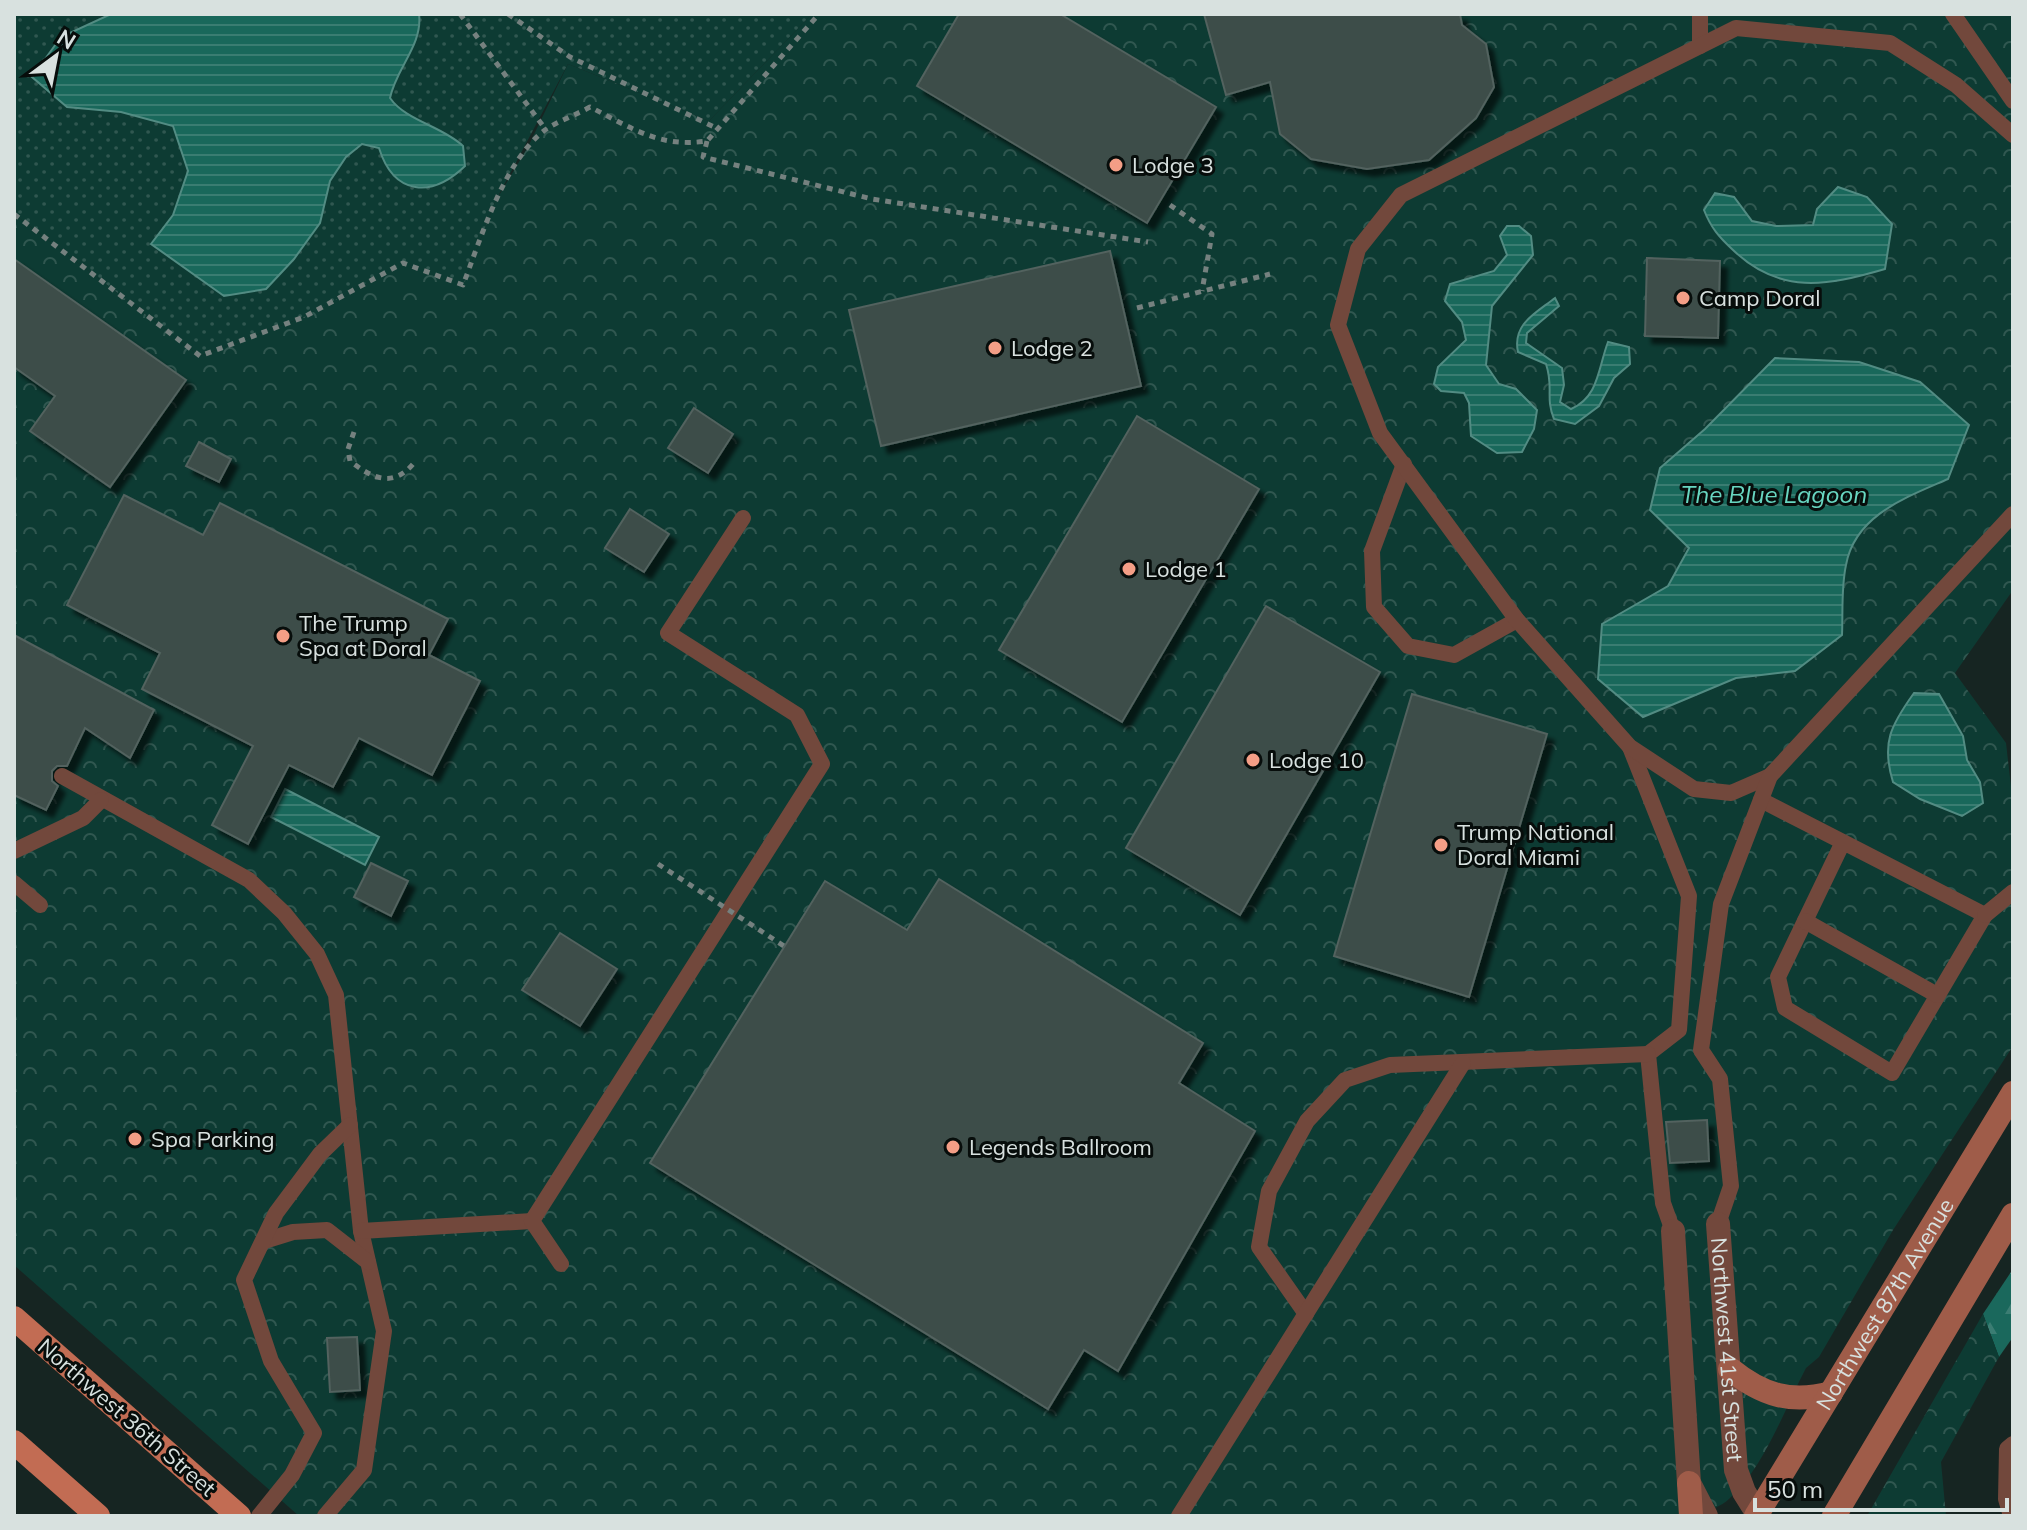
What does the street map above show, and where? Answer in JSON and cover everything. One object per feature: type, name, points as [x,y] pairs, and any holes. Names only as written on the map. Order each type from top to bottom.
[{"type":"main road","name":"Northwest 87th Avenue","points":[[1758,1515],[2013,1093]]},
{"type":"main road","points":[[1834,1516],[2013,1215]]},
{"type":"main road","name":"Northwest 36th Street","points":[[14,1318],[239,1516]]},
{"type":"main road","points":[[1730,1369],[1749,1385],[1773,1396],[1797,1399],[1831,1393]]},
{"type":"main road","points":[[14,1442],[98,1516]]},
{"type":"main road","points":[[1689,1483],[1691,1516]]},
{"type":"street","name":"Northwest 41st Street","points":[[1718,1224],[1736,1470],[1744,1492],[1758,1515]]},
{"type":"street","name":"Northwest 41st Street","points":[[1673,1231],[1689,1483],[1706,1516]]},
{"type":"lane","points":[[1700,14],[1700,46]]},
{"type":"lane","points":[[1953,14],[2013,101]]},
{"type":"lane","points":[[1770,776],[1731,793],[1694,789],[1630,747],[1564,669],[1517,620],[1380,433],[1338,325],[1358,249],[1401,195],[1736,28],[1890,43],[1956,85],[2013,135]]},
{"type":"lane","points":[[1404,464],[1372,551],[1374,607],[1408,646],[1454,655],[1517,620]]},
{"type":"lane","points":[[1718,1224],[1731,1186],[1720,1079],[1701,1050],[1721,904],[1770,776],[2013,514]]},
{"type":"lane","points":[[532,1221],[822,764],[797,715],[668,633],[743,518]]},
{"type":"lane","points":[[1306,1314],[1259,1247],[1269,1191],[1307,1121],[1345,1080],[1390,1065],[1648,1054],[1679,1030],[1689,896],[1630,747]]},
{"type":"lane","points":[[62,776],[249,880],[284,913],[317,954],[336,995],[361,1231],[384,1331],[364,1470],[325,1516]]},
{"type":"lane","points":[[14,851],[83,818],[101,800]]},
{"type":"lane","points":[[1761,800],[1985,915]]},
{"type":"lane","points":[[1843,842],[1778,977],[1785,1008],[1892,1073],[1985,915],[2013,892]]},
{"type":"lane","points":[[14,883],[40,905]]},
{"type":"lane","points":[[1805,921],[1937,995]]},
{"type":"lane","points":[[1648,1054],[1663,1203],[1673,1231]]},
{"type":"lane","points":[[1179,1516],[1463,1063]]},
{"type":"lane","points":[[259,1516],[292,1475],[314,1433],[271,1361],[244,1280],[276,1213],[320,1154],[350,1125]]},
{"type":"lane","points":[[361,1231],[532,1221]]},
{"type":"lane","points":[[532,1221],[561,1264]]},
{"type":"lane","points":[[264,1241],[293,1232],[327,1230],[368,1262]]},
{"type":"lane","points":[[2011,1516],[2006,1499],[2007,1449],[2013,1444]]},
{"type":"path","points":[[460,14],[546,130]]},
{"type":"path","points":[[508,14],[570,57],[718,129]]},
{"type":"path","points":[[819,14],[707,141],[703,157],[872,199],[1148,242]]},
{"type":"path","points":[[14,214],[200,356],[304,317],[403,263],[463,285],[495,202],[528,148],[546,130],[590,107],[660,141],[682,145],[707,141]]},
{"type":"path","points":[[1170,205],[1212,234],[1202,291]]},
{"type":"path","points":[[1137,308],[1270,274]]},
{"type":"path","points":[[354,432],[348,449],[350,461],[371,477],[385,480],[403,476],[414,463]]},
{"type":"path","points":[[658,864],[784,946]]},
{"type":"green space","points":[[14,14],[812,14],[709,121],[568,64],[495,202],[463,285],[304,317],[200,356],[14,214]]},
{"type":"green space","points":[[812,14],[2013,14],[2013,590],[1955,673],[2006,743],[2013,804],[2013,1046],[1893,1230],[1819,1357],[1806,1368],[1754,1470],[1722,1504],[1696,1516],[299,1516],[14,1265],[14,214],[200,356],[304,317],[403,263],[463,285],[495,202],[528,147],[568,64],[709,121]]},
{"type":"green space","points":[[2013,1269],[2013,1337],[1999,1357],[1983,1314]]},
{"type":"green space","points":[[1983,1314],[1999,1357],[1941,1462],[1946,1516],[1867,1516]]},
{"type":"water","points":[[111,14],[419,14],[417,36],[390,98],[405,112],[463,146],[465,166],[440,183],[415,187],[394,176],[379,148],[362,144],[346,157],[330,181],[320,223],[294,259],[266,289],[224,296],[151,244],[173,215],[188,171],[173,126],[121,112],[67,107],[32,77],[61,37]]},
{"type":"water","points":[[1838,187],[1867,197],[1892,224],[1885,269],[1843,280],[1805,283],[1786,280],[1768,274],[1733,250],[1716,232],[1704,210],[1715,193],[1734,197],[1752,221],[1776,226],[1813,225],[1817,209]]},
{"type":"water","points":[[1507,226],[1519,226],[1531,236],[1533,255],[1492,306],[1486,365],[1499,384],[1516,389],[1537,410],[1534,429],[1522,452],[1497,453],[1471,436],[1469,403],[1464,393],[1441,391],[1434,384],[1438,367],[1466,340],[1462,322],[1445,301],[1450,284],[1494,271],[1507,255],[1500,236]]},
{"type":"water","points":[[1555,298],[1559,306],[1527,333],[1526,343],[1562,368],[1564,385],[1560,402],[1571,409],[1587,397],[1596,381],[1608,342],[1629,347],[1630,364],[1614,378],[1599,406],[1575,424],[1554,419],[1546,364],[1518,352],[1517,342],[1522,327],[1533,314]]},
{"type":"water","name":"The Blue Lagoon","points":[[1775,358],[1859,362],[1920,382],[1969,425],[1948,479],[1885,510],[1860,533],[1851,548],[1844,574],[1842,635],[1795,671],[1736,678],[1643,717],[1598,679],[1602,624],[1668,586],[1689,548],[1650,510],[1660,468],[1705,429]]},
{"type":"water","points":[[1914,693],[1939,694],[1963,736],[1967,760],[1980,782],[1983,803],[1962,816],[1920,799],[1893,782],[1888,756],[1890,735]]},
{"type":"water","points":[[285,789],[379,837],[365,865],[271,817]]},
{"type":"building","name":"Lodge 3","points":[[959,14],[1060,14],[1216,107],[1147,223],[917,86]]},
{"type":"building","points":[[1204,14],[1460,14],[1462,25],[1486,44],[1494,87],[1476,118],[1429,160],[1367,169],[1311,159],[1280,134],[1270,82],[1226,95]]},
{"type":"building","name":"Lodge 2","points":[[1110,251],[1141,386],[881,446],[849,310]]},
{"type":"building","name":"Camp Doral","points":[[1647,258],[1720,261],[1718,338],[1645,336]]},
{"type":"building","points":[[14,259],[186,380],[110,487],[30,431],[55,396],[14,367]]},
{"type":"building","points":[[694,408],[733,434],[708,473],[668,448]]},
{"type":"building","name":"Lodge 1","points":[[1137,416],[1259,489],[1122,722],[999,650]]},
{"type":"building","points":[[199,442],[231,459],[219,482],[186,466]]},
{"type":"building","name":"The Trump Spa at Doral","points":[[124,495],[203,535],[220,503],[448,619],[429,655],[480,681],[432,775],[359,738],[333,787],[289,765],[248,844],[212,825],[253,746],[142,689],[160,653],[67,605]]},
{"type":"building","points":[[630,509],[669,534],[644,572],[605,548]]},
{"type":"building","name":"Lodge 10","points":[[1266,606],[1380,672],[1240,915],[1126,848]]},
{"type":"building","points":[[14,635],[154,710],[130,758],[85,728],[67,766],[57,766],[52,771],[52,781],[58,786],[46,810],[14,795]]},
{"type":"building","name":"Trump National Doral Miami","points":[[1412,694],[1547,734],[1469,997],[1334,956]]},
{"type":"building","points":[[371,863],[408,881],[391,916],[354,897]]},
{"type":"building","name":"Legends Ballroom","points":[[939,879],[1203,1043],[1179,1083],[1255,1131],[1118,1371],[1084,1350],[1048,1409],[650,1163],[825,881],[907,930]]},
{"type":"building","points":[[560,933],[617,969],[580,1026],[522,990]]},
{"type":"building","points":[[1707,1120],[1709,1161],[1670,1163],[1666,1122]]},
{"type":"building","points":[[357,1337],[360,1390],[330,1392],[327,1338]]},
{"type":"place","name":"Lodge 3","points":[[1116,165]]},
{"type":"place","name":"Camp Doral","points":[[1683,298]]},
{"type":"place","name":"Lodge 2","points":[[995,348]]},
{"type":"place","name":"Lodge 1","points":[[1129,569]]},
{"type":"place","name":"The Trump Spa at Doral","points":[[283,636]]},
{"type":"place","name":"Lodge 10","points":[[1253,760]]},
{"type":"place","name":"Trump National Doral Miami","points":[[1441,845]]},
{"type":"place","name":"Spa Parking","points":[[135,1139]]},
{"type":"place","name":"Legends Ballroom","points":[[953,1147]]}]
